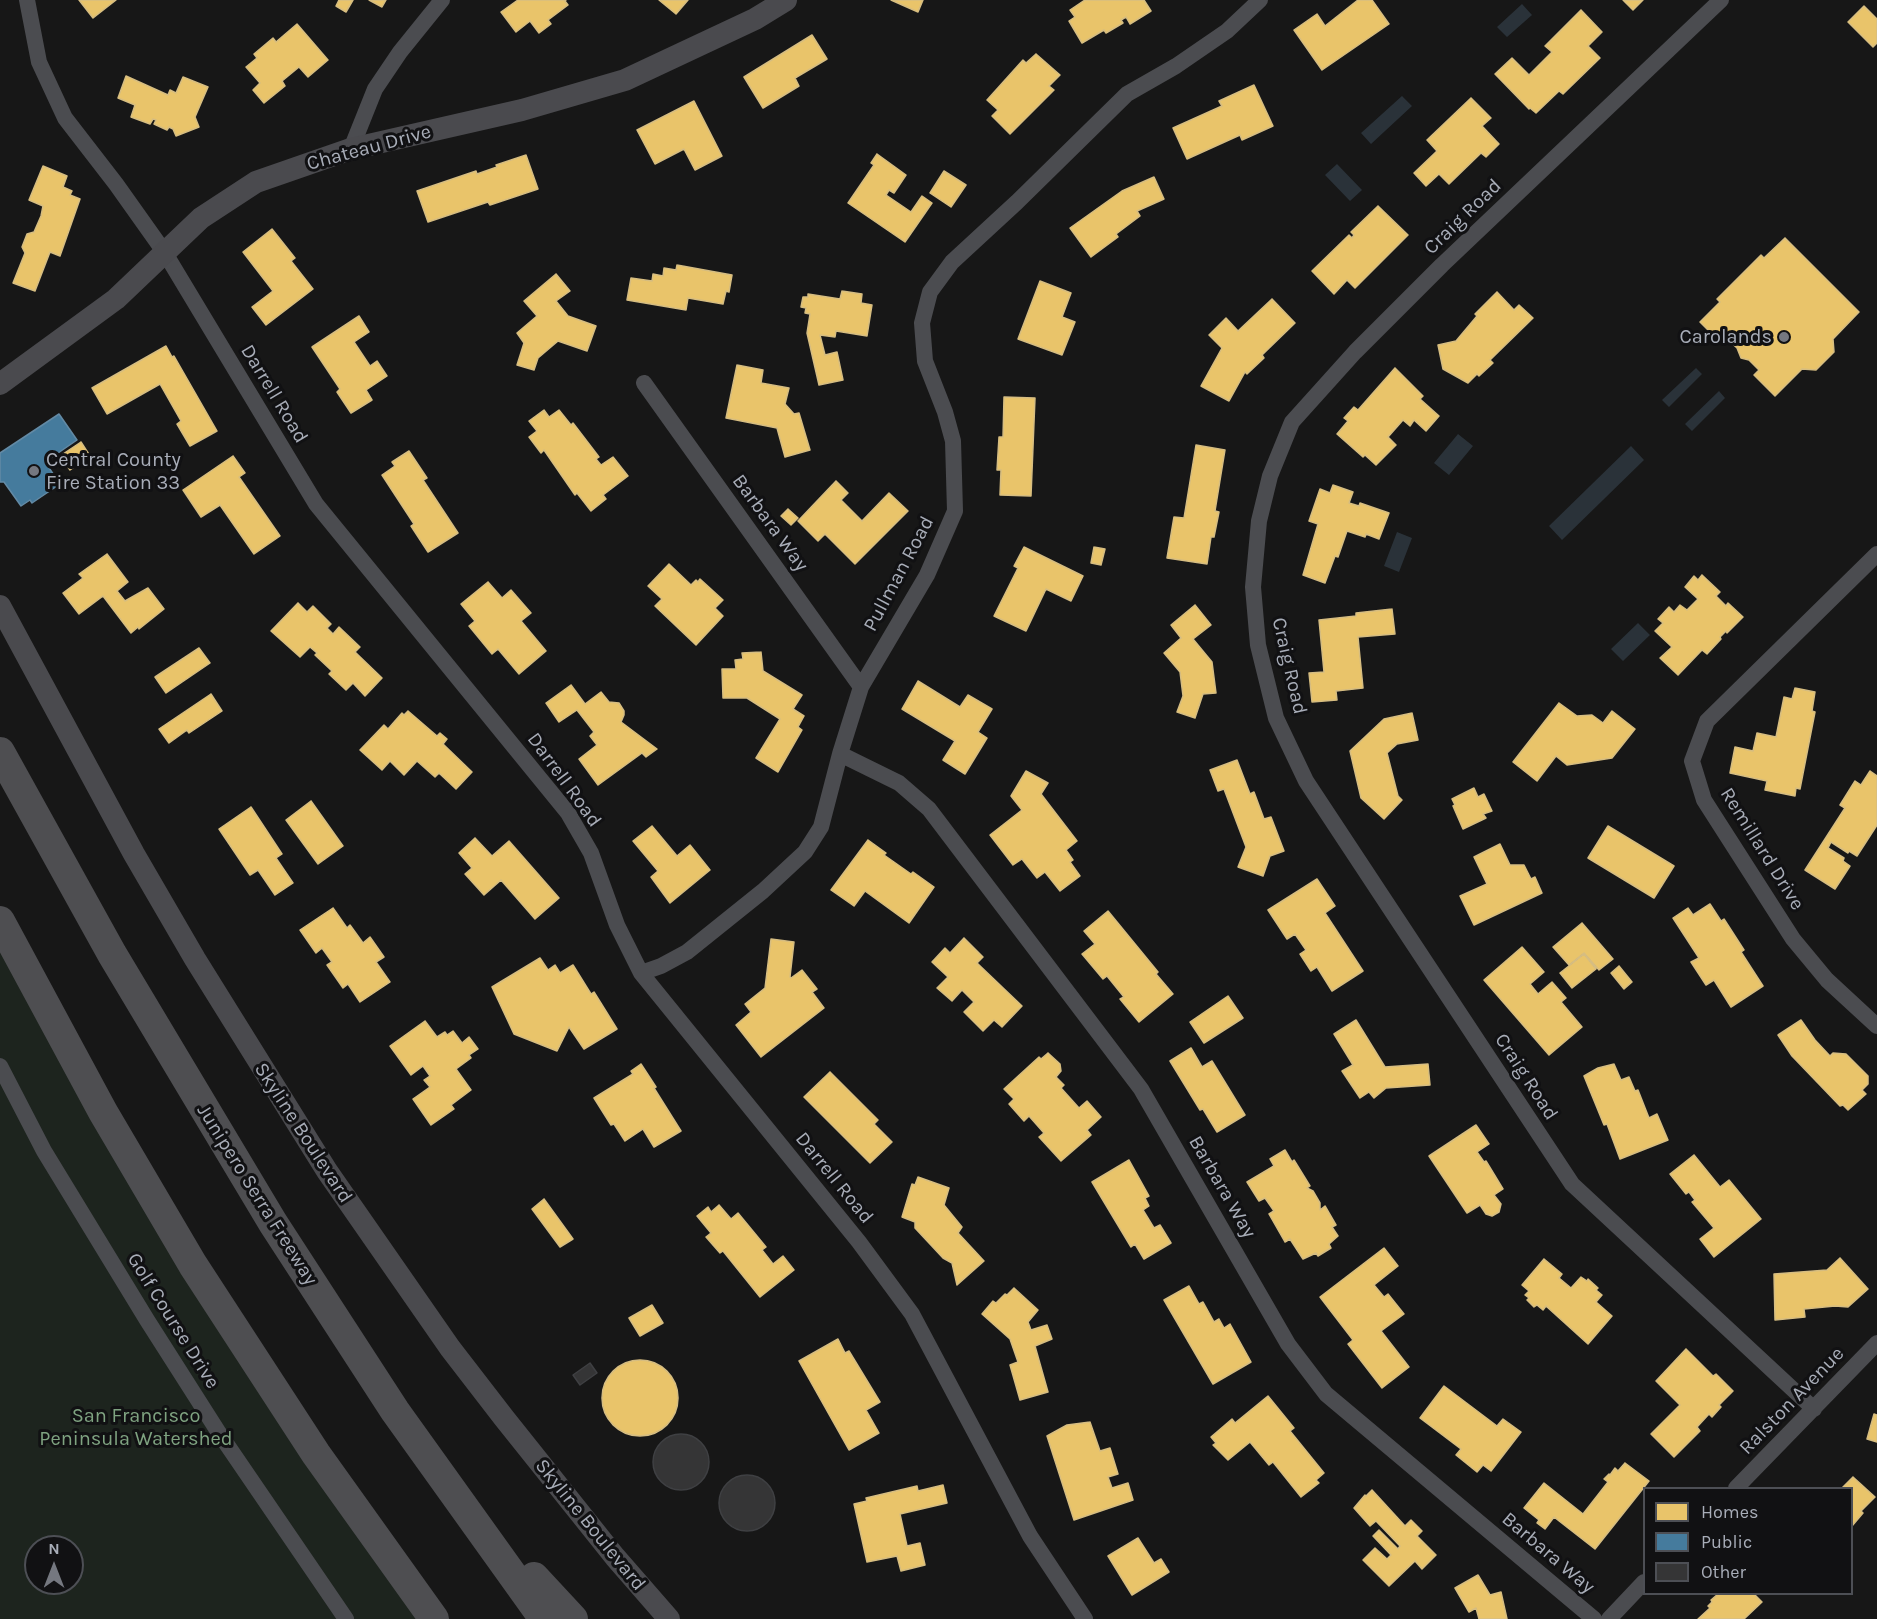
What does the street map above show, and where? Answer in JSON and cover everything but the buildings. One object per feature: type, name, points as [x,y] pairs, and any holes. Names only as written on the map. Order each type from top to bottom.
[{"type":"highway","name":"Junipero Serra Freeway","points":[[0,752],[112,954],[255,1195],[345,1336],[447,1485],[544,1619]]},
{"type":"highway","points":[[0,921],[103,1112],[211,1294],[316,1454],[434,1619]]},
{"type":"highway","points":[[447,1485],[573,1619]]},
{"type":"main road","name":"Chateau Drive","points":[[0,384],[116,299],[201,218],[256,182],[351,149],[522,110],[625,80],[755,19],[786,0]]},
{"type":"main road","name":"Skyline Boulevard","points":[[0,606],[178,930],[258,1063],[327,1171],[450,1348],[615,1557],[669,1619]]},
{"type":"street","name":"Darrell Road","points":[[27,0],[39,62],[65,118],[165,253],[316,504],[568,813],[591,853],[617,926],[641,973],[859,1242],[912,1314],[1030,1536],[1085,1619]]},
{"type":"street","points":[[351,149],[375,89],[400,52],[442,0]]},
{"type":"street","name":"Pullman Road","points":[[641,973],[661,966],[687,952],[763,891],[806,852],[821,827],[861,687],[927,575],[955,512],[953,441],[945,412],[926,362],[922,322],[930,292],[952,262],[1127,94],[1176,66],[1227,31],[1260,0]]},
{"type":"street","name":"Craig Road","points":[[1721,0],[1419,289],[1355,352],[1292,422],[1270,476],[1259,521],[1253,587],[1258,645],[1276,718],[1306,781],[1572,1184],[1814,1409]]},
{"type":"street","name":"Barbara Way","points":[[644,383],[861,687]]},
{"type":"street","name":"Remillard Drive","points":[[1877,554],[1707,721],[1692,761],[1704,800],[1793,939],[1827,980],[1877,1026]]},
{"type":"street","name":"Barbara Way","points":[[840,754],[899,783],[929,809],[1141,1089],[1288,1344],[1326,1394],[1594,1619]]},
{"type":"street","name":"Golf Course Drive","points":[[0,1066],[45,1150],[124,1283],[219,1432],[346,1619]]},
{"type":"street","name":"Ralston Avenue","points":[[1737,1487],[1877,1343]]},
{"type":"street","points":[[1609,1619],[1643,1583]]},
{"type":"green space","name":"San Francisco Peninsula Watershed","points":[[0,921],[60,1034],[434,1619],[0,1619]]},
{"type":"shaded area","points":[[1522,4],[1532,15],[1507,37],[1497,27]]},
{"type":"shaded area","points":[[1402,96],[1412,106],[1371,144],[1361,133]]},
{"type":"shaded area","points":[[1337,164],[1362,190],[1350,201],[1325,175]]},
{"type":"shaded area","points":[[1696,368],[1702,374],[1669,407],[1662,400]]},
{"type":"shaded area","points":[[1719,391],[1725,398],[1692,431],[1685,424]]},
{"type":"shaded area","points":[[1458,434],[1473,446],[1449,475],[1434,463]]},
{"type":"shaded area","points":[[1631,446],[1644,460],[1562,540],[1549,526]]},
{"type":"shaded area","points":[[1397,532],[1412,538],[1399,572],[1384,566]]},
{"type":"shaded area","points":[[1638,623],[1650,635],[1623,661],[1611,649]]},
{"type":"place","name":"Carolands","points":[[1784,337]]},
{"type":"place","name":"Central County Fire Station 33","points":[[34,471]]}]
